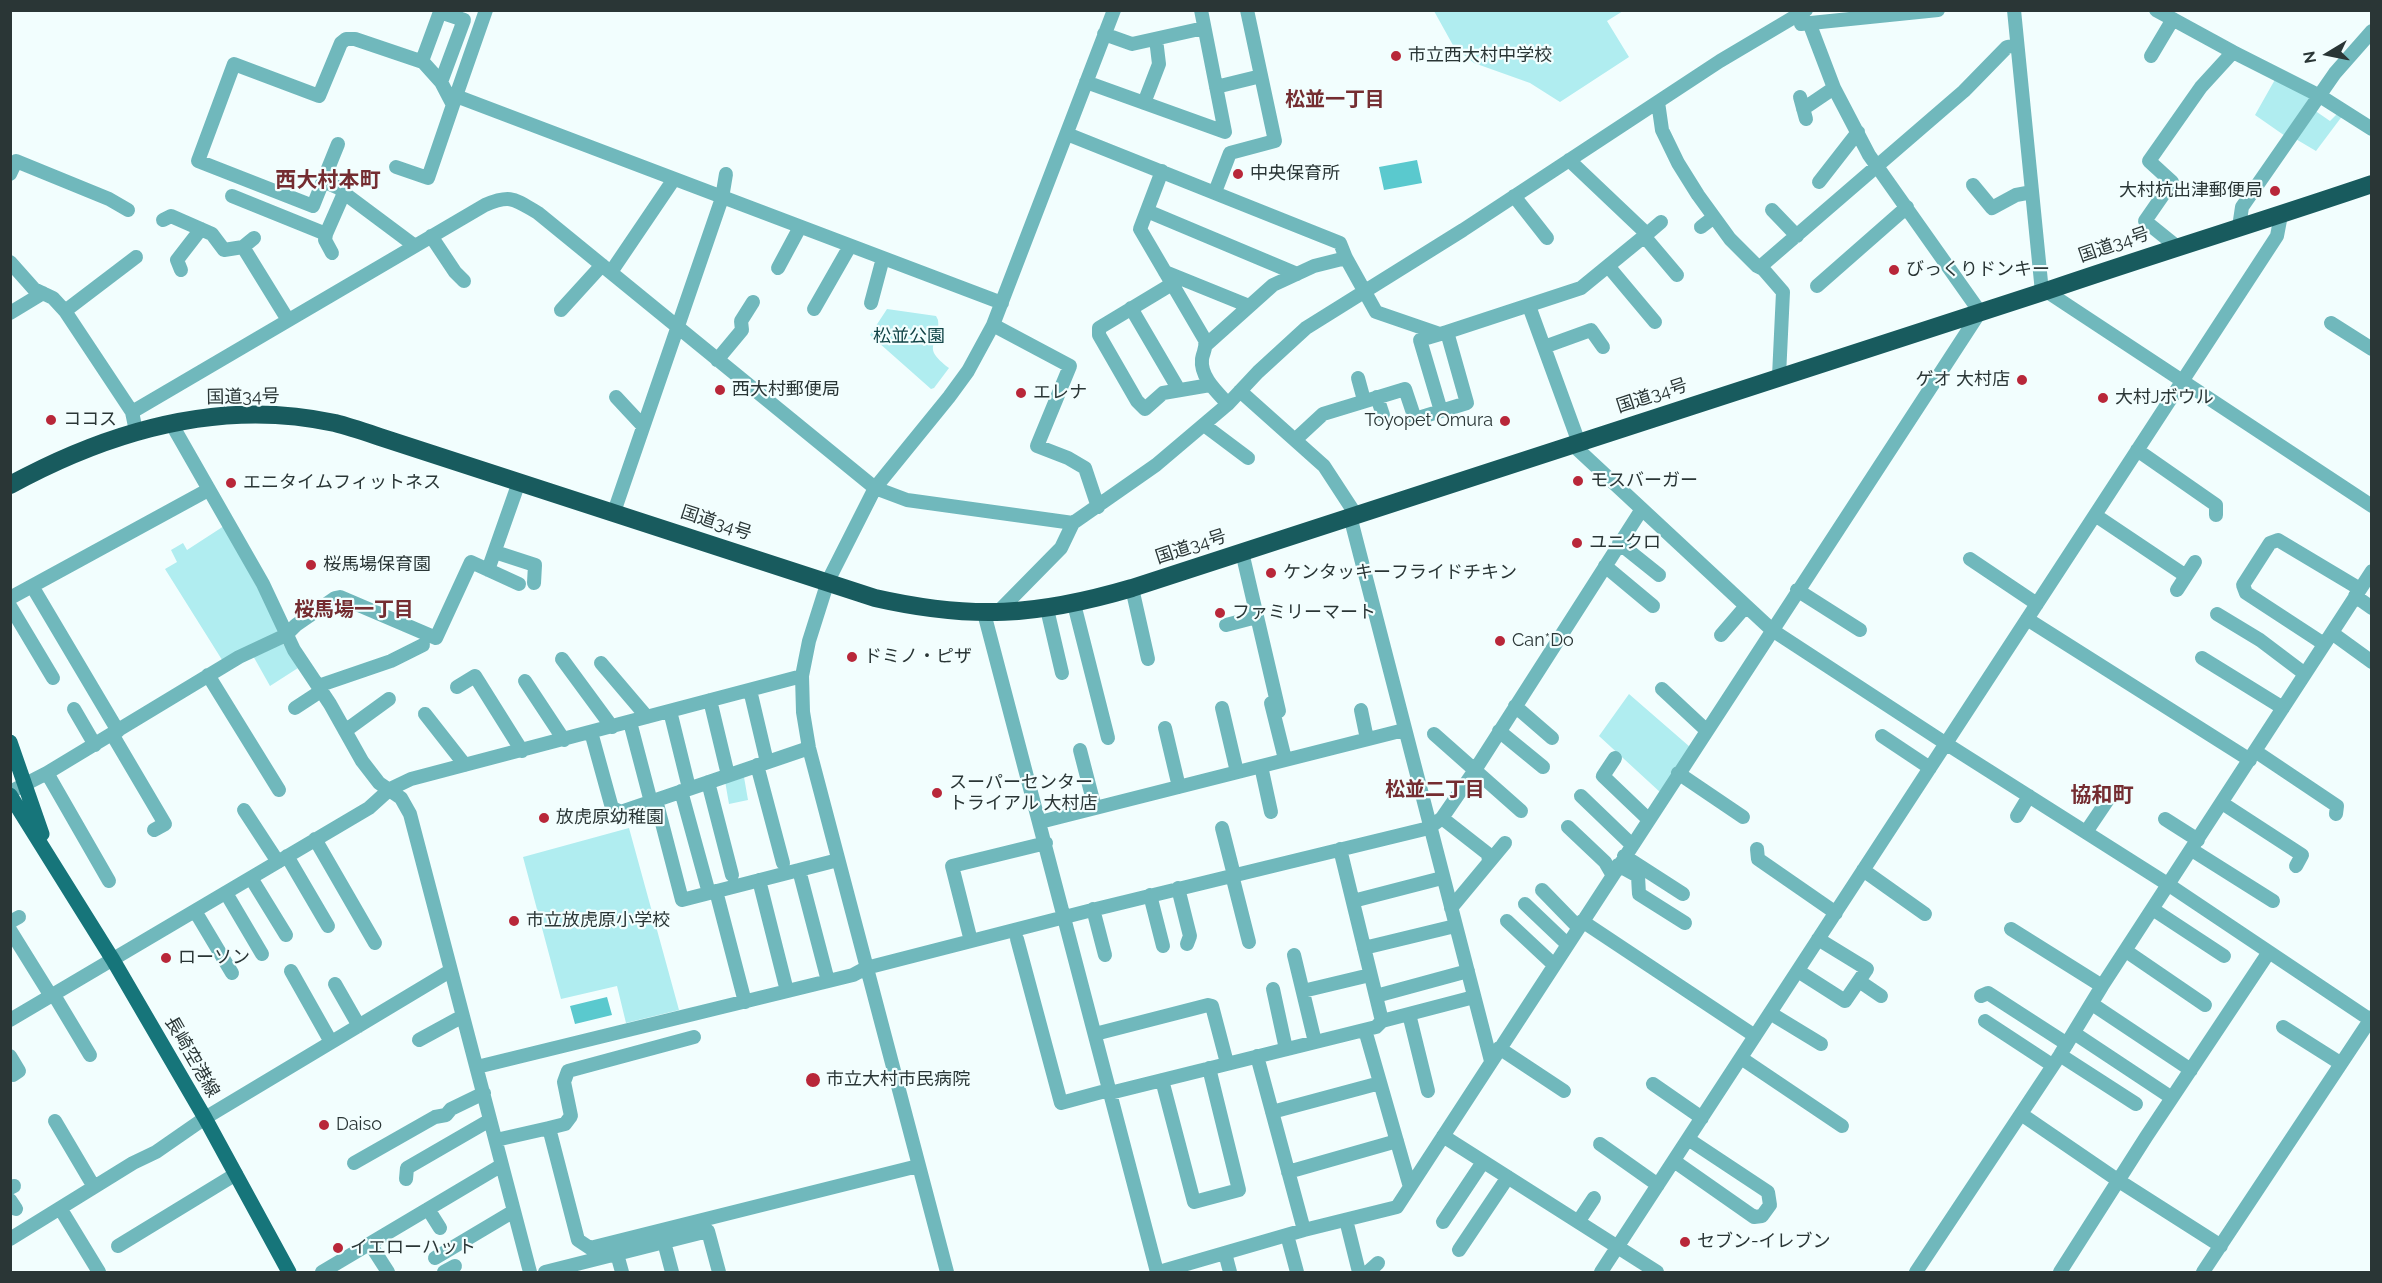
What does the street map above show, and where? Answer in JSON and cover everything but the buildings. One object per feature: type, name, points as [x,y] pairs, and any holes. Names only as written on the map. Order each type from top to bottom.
[{"type":"highway","name":"国道34号","points":[[10,485],[55,461],[136,431],[171,423],[219,416],[277,417],[335,423],[875,598],[914,607],[991,613],[1047,609],[1132,588],[1238,554],[1779,376],[2044,292],[2176,246],[2281,215],[2372,184]]},
{"type":"main road","name":"長崎空港線","points":[[10,742],[54,865]]},
{"type":"main road","name":"長崎空港線","points":[[10,794],[114,960],[205,1118],[289,1272]]},
{"type":"street","points":[[396,167],[428,178],[486,10]]},
{"type":"street","points":[[947,1272],[809,748],[802,712],[802,676],[809,641],[828,581],[875,488],[949,397],[968,370],[993,325],[1114,10]]},
{"type":"street","points":[[1201,10],[1230,153],[1215,192]]},
{"type":"street","points":[[1230,153],[1275,141],[1247,10]]},
{"type":"street","points":[[1810,24],[1834,88],[1878,167],[1980,312],[1553,964],[1397,1207],[1304,1230],[1158,1272],[1040,822],[991,613],[1061,548],[1073,523],[1156,465],[1204,425],[1306,328],[1514,196],[1720,61],[1793,16],[1810,24],[1938,10]]},
{"type":"street","points":[[2014,10],[2044,292],[2372,507]]},
{"type":"street","points":[[2157,10],[2320,96],[2372,129]]},
{"type":"street","points":[[422,62],[440,12],[464,20],[441,82]]},
{"type":"street","points":[[2151,56],[2173,19]]},
{"type":"street","points":[[1104,34],[1132,44],[1204,28]]},
{"type":"street","points":[[2239,227],[2242,207],[2335,73],[2372,31]]},
{"type":"street","points":[[338,144],[313,206],[198,161],[234,64],[320,96],[341,43],[346,39],[355,39],[422,62],[455,101],[674,179],[1002,303]]},
{"type":"street","points":[[1144,103],[1159,64],[1156,39]]},
{"type":"street","points":[[1760,267],[1964,92],[2007,47],[2017,45]]},
{"type":"street","points":[[2176,246],[2145,221],[2172,182],[2149,161],[2201,87],[2233,52]]},
{"type":"street","points":[[1216,87],[1261,76]]},
{"type":"street","points":[[1086,82],[1225,132]]},
{"type":"street","points":[[1803,108],[1834,88]]},
{"type":"street","points":[[1658,102],[1662,130],[1678,163],[1730,239],[1783,292],[1779,376]]},
{"type":"street","points":[[1819,182],[1858,132]]},
{"type":"street","points":[[1067,134],[1340,243],[1376,312],[1443,333]]},
{"type":"street","points":[[1569,160],[1645,235],[1677,275]]},
{"type":"street","points":[[10,174],[16,161],[129,210]]},
{"type":"street","points":[[1162,171],[1140,229],[1206,345]]},
{"type":"street","points":[[614,512],[722,198],[726,174]]},
{"type":"street","points":[[561,310],[606,269],[674,179]]},
{"type":"street","points":[[323,181],[339,188],[415,246]]},
{"type":"street","points":[[1973,185],[1992,208],[2016,195],[2032,192]]},
{"type":"street","points":[[325,237],[344,193]]},
{"type":"street","points":[[232,196],[325,237],[333,253]]},
{"type":"street","points":[[1514,196],[1547,238]]},
{"type":"street","points":[[132,412],[431,236],[503,197],[538,213],[875,488],[907,500],[1073,523]]},
{"type":"street","points":[[1818,286],[1906,207]]},
{"type":"street","points":[[1772,210],[1797,236]]},
{"type":"street","points":[[1147,211],[1297,274]]},
{"type":"street","points":[[1601,1272],[2277,236],[2281,215]]},
{"type":"street","points":[[163,220],[171,216],[213,234],[224,250],[243,247],[254,238]]},
{"type":"street","points":[[1701,227],[1714,217]]},
{"type":"street","points":[[1441,411],[1420,340],[1581,288],[1661,222]]},
{"type":"street","points":[[778,268],[800,227]]},
{"type":"street","points":[[181,270],[177,260],[201,229]]},
{"type":"street","points":[[309,235],[325,237]]},
{"type":"street","points":[[431,236],[455,272],[464,281]]},
{"type":"street","points":[[814,309],[850,246]]},
{"type":"street","points":[[243,247],[266,275],[288,320]]},
{"type":"street","points":[[65,311],[136,257]]},
{"type":"street","points":[[871,303],[883,258]]},
{"type":"street","points":[[1228,404],[1210,385],[1202,362],[1206,345],[1273,285],[1314,266],[1346,258]]},
{"type":"street","points":[[10,262],[34,289],[53,298],[65,311],[132,412],[136,431]]},
{"type":"street","points":[[1608,266],[1655,322]]},
{"type":"street","points":[[1168,278],[1249,306]]},
{"type":"street","points":[[1168,278],[1131,308],[1099,328],[1099,335],[1137,400],[1145,409],[1163,393],[1210,385]]},
{"type":"street","points":[[10,313],[43,293]]},
{"type":"street","points":[[717,360],[742,330],[741,321],[753,302]]},
{"type":"street","points":[[1529,306],[1576,444],[1772,630],[2169,885],[2371,1019],[2340,1062],[2203,1272]]},
{"type":"street","points":[[1131,308],[1179,390]]},
{"type":"street","points":[[2331,323],[2372,349]]},
{"type":"street","points":[[993,325],[1070,366],[1037,446],[1068,458],[1084,468],[1098,507]]},
{"type":"street","points":[[1544,347],[1589,325],[1603,347]]},
{"type":"street","points":[[1296,439],[1323,414],[1405,389],[1415,419],[1467,403],[1443,333]]},
{"type":"street","points":[[1358,378],[1383,415]]},
{"type":"street","points":[[1240,390],[1324,466],[1353,516],[1404,730],[1491,1061]]},
{"type":"street","points":[[616,397],[643,426]]},
{"type":"street","points":[[171,423],[262,584],[286,635],[362,761],[379,783],[401,798],[410,814],[530,1272]]},
{"type":"street","points":[[1204,425],[1248,458]]},
{"type":"street","points":[[2137,450],[2216,505],[2216,514]]},
{"type":"street","points":[[488,570],[519,482]]},
{"type":"street","points":[[10,598],[208,490]]},
{"type":"street","points":[[477,1067],[853,975],[866,968],[1093,909],[1429,828],[1442,818],[1475,770],[1642,509]]},
{"type":"street","points":[[2095,515],[2186,576]]},
{"type":"street","points":[[2372,608],[2357,592],[2278,540],[2270,543],[2243,585],[2247,593],[2372,662]]},
{"type":"street","points":[[1620,543],[1659,575]]},
{"type":"street","points":[[495,552],[536,565],[534,583]]},
{"type":"street","points":[[1226,625],[1250,623],[1238,554]]},
{"type":"street","points":[[1238,554],[1279,711]]},
{"type":"street","points":[[1970,559],[2037,604]]},
{"type":"street","points":[[10,794],[239,657],[286,635],[296,625],[335,598],[340,597],[436,638],[471,562],[519,584]]},
{"type":"street","points":[[2177,590],[2195,562]]},
{"type":"street","points":[[1605,566],[1653,606]]},
{"type":"street","points":[[1916,1272],[2154,910],[2372,571]]},
{"type":"street","points":[[32,586],[165,824],[154,830]]},
{"type":"street","points":[[1132,588],[1148,659]]},
{"type":"street","points":[[1797,590],[1860,630]]},
{"type":"street","points":[[1074,604],[1108,738]]},
{"type":"street","points":[[10,606],[30,649],[53,678]]},
{"type":"street","points":[[1720,635],[1746,606]]},
{"type":"street","points":[[1047,609],[1062,674]]},
{"type":"street","points":[[2217,614],[2259,640],[2304,674]]},
{"type":"street","points":[[2027,619],[2337,806],[2336,814]]},
{"type":"street","points":[[295,708],[320,689],[391,661],[423,645]]},
{"type":"street","points":[[2202,658],[2283,708]]},
{"type":"street","points":[[562,659],[612,727]]},
{"type":"street","points":[[601,663],[647,717]]},
{"type":"street","points":[[208,675],[237,714],[266,760],[279,790]]},
{"type":"street","points":[[457,687],[475,676],[522,751]]},
{"type":"street","points":[[10,1020],[369,808],[390,789],[411,779],[802,676]]},
{"type":"street","points":[[525,681],[564,740]]},
{"type":"street","points":[[1267,685],[1285,759]]},
{"type":"street","points":[[1662,688],[1706,730]]},
{"type":"street","points":[[750,690],[762,763],[783,863]]},
{"type":"street","points":[[345,731],[389,699]]},
{"type":"street","points":[[711,700],[728,775]]},
{"type":"street","points":[[1515,706],[1552,738]]},
{"type":"street","points":[[1222,708],[1238,772]]},
{"type":"street","points":[[74,709],[95,745]]},
{"type":"street","points":[[1361,710],[1367,739]]},
{"type":"street","points":[[670,711],[685,789],[745,1002]]},
{"type":"street","points":[[425,714],[465,765]]},
{"type":"street","points":[[630,722],[682,900],[838,860]]},
{"type":"street","points":[[1165,728],[1179,787]]},
{"type":"street","points":[[1040,822],[1404,730]]},
{"type":"street","points":[[1499,731],[1543,767]]},
{"type":"street","points":[[591,732],[612,808],[621,812],[809,748]]},
{"type":"street","points":[[1434,734],[1521,811]]},
{"type":"street","points":[[1882,736],[1929,768]]},
{"type":"street","points":[[1080,750],[1095,808]]},
{"type":"street","points":[[1615,758],[1603,776],[1648,819]]},
{"type":"street","points":[[1261,766],[1272,812]]},
{"type":"street","points":[[47,773],[101,856],[109,881]]},
{"type":"street","points":[[1678,774],[1743,817]]},
{"type":"street","points":[[708,782],[732,875]]},
{"type":"street","points":[[2086,832],[2111,795]]},
{"type":"street","points":[[1581,796],[1622,860],[1638,876],[1639,894],[1685,923]]},
{"type":"street","points":[[2017,816],[2029,796]]},
{"type":"street","points":[[2222,803],[2299,861],[2310,843]]},
{"type":"street","points":[[244,810],[282,859],[328,926]]},
{"type":"street","points":[[1442,818],[1488,854],[1489,861]]},
{"type":"street","points":[[2165,819],[2195,845],[2273,901]]},
{"type":"street","points":[[1568,826],[1605,862],[1622,860],[1683,894]]},
{"type":"street","points":[[1222,828],[1249,942]]},
{"type":"street","points":[[315,839],[375,943]]},
{"type":"street","points":[[971,941],[952,866],[1046,843]]},
{"type":"street","points":[[1451,908],[1505,843]]},
{"type":"street","points":[[1340,849],[1382,1020]]},
{"type":"street","points":[[1757,849],[1758,859],[1836,912]]},
{"type":"street","points":[[799,870],[828,981]]},
{"type":"street","points":[[1863,870],[1925,914]]},
{"type":"street","points":[[251,878],[286,935]]},
{"type":"street","points":[[1353,901],[1442,878]]},
{"type":"street","points":[[759,880],[787,991]]},
{"type":"street","points":[[1178,888],[1190,936],[1187,944]]},
{"type":"street","points":[[1542,890],[1580,924],[1755,1036]]},
{"type":"street","points":[[226,893],[262,954]]},
{"type":"street","points":[[1150,895],[1163,946]]},
{"type":"street","points":[[1525,903],[1567,944]]},
{"type":"street","points":[[1093,909],[1105,955]]},
{"type":"street","points":[[2154,910],[2224,956]]},
{"type":"street","points":[[195,911],[232,973]]},
{"type":"street","points":[[1507,921],[1553,964]]},
{"type":"street","points":[[1364,948],[1455,926]]},
{"type":"street","points":[[2012,929],[2102,986]]},
{"type":"street","points":[[10,930],[18,950],[52,995],[90,1055]]},
{"type":"street","points":[[1017,939],[1062,1109],[1110,1092],[1365,1030],[1376,1027],[1382,1020],[1474,997]]},
{"type":"street","points":[[1798,971],[1845,1001],[1867,969],[1818,939]]},
{"type":"street","points":[[2126,951],[2205,1005]]},
{"type":"street","points":[[2060,1272],[2269,952]]},
{"type":"street","points":[[1294,955],[1315,1042]]},
{"type":"street","points":[[291,971],[331,1042]]},
{"type":"street","points":[[10,1239],[133,1163],[156,1152],[205,1118],[450,971]]},
{"type":"street","points":[[1376,996],[1467,971]]},
{"type":"street","points":[[1303,991],[1370,975]]},
{"type":"street","points":[[1859,981],[1881,996]]},
{"type":"street","points":[[335,984],[359,1026]]},
{"type":"street","points":[[1273,989],[1286,1048]]},
{"type":"street","points":[[1981,996],[1988,993],[2136,1104]]},
{"type":"street","points":[[2092,1004],[2191,1070]]},
{"type":"street","points":[[1095,1034],[1208,1005],[1212,1006],[1227,1064]]},
{"type":"street","points":[[1770,1013],[1821,1044]]},
{"type":"street","points":[[1409,1014],[1428,1091]]},
{"type":"street","points":[[419,1040],[463,1016]]},
{"type":"street","points":[[1985,1021],[2063,1049],[2172,1098]]},
{"type":"street","points":[[2283,1027],[2340,1062]]},
{"type":"street","points":[[1365,1030],[1410,1187]]},
{"type":"street","points":[[496,1140],[565,1124],[571,1116],[564,1082],[568,1071],[694,1037]]},
{"type":"street","points":[[1499,1048],[1564,1090]]},
{"type":"street","points":[[10,1056],[19,1071],[13,1075]]},
{"type":"street","points":[[1257,1056],[1304,1230]]},
{"type":"street","points":[[1741,1058],[1842,1126]]},
{"type":"street","points":[[1162,1080],[1194,1203],[1239,1190],[1209,1068]]},
{"type":"street","points":[[1272,1112],[1380,1083]]},
{"type":"street","points":[[1653,1084],[1702,1118]]},
{"type":"street","points":[[354,1162],[435,1117],[446,1115],[451,1108],[484,1093]]},
{"type":"street","points":[[2021,1114],[2119,1181],[2221,1246]]},
{"type":"street","points":[[406,1179],[407,1168],[490,1120]]},
{"type":"street","points":[[55,1121],[94,1187]]},
{"type":"street","points":[[549,1128],[578,1240],[590,1248],[918,1166]]},
{"type":"street","points":[[1443,1136],[1657,1272]]},
{"type":"street","points":[[1674,1161],[1754,1217],[1762,1216],[1770,1205],[1768,1192],[1688,1139]]},
{"type":"street","points":[[1288,1172],[1397,1141]]},
{"type":"street","points":[[1600,1144],[1658,1185]]},
{"type":"street","points":[[1443,1222],[1483,1162]]},
{"type":"street","points":[[322,1272],[502,1165]]},
{"type":"street","points":[[118,1246],[236,1174]]},
{"type":"street","points":[[1460,1251],[1508,1177]]},
{"type":"street","points":[[1578,1222],[1594,1198]]},
{"type":"street","points":[[60,1208],[99,1272]]},
{"type":"street","points":[[428,1209],[440,1228]]},
{"type":"street","points":[[435,1258],[514,1211]]},
{"type":"street","points":[[1346,1220],[1359,1272]]},
{"type":"street","points":[[545,1272],[575,1269],[617,1254],[708,1231],[719,1272]]},
{"type":"street","points":[[1287,1235],[1297,1272]]},
{"type":"street","points":[[664,1242],[672,1272]]},
{"type":"street","points":[[370,1244],[388,1272]]},
{"type":"street","points":[[1225,1253],[1230,1272]]},
{"type":"street","points":[[617,1254],[622,1272]]},
{"type":"green space","points":[[1434,11],[1623,11],[1607,21],[1629,57],[1560,102],[1530,83],[1474,63],[1454,47]]},
{"type":"green space","points":[[2277,76],[2317,97],[2288,138],[2255,115]]},
{"type":"green space","points":[[2314,110],[2330,121],[2338,113],[2343,115],[2316,151],[2294,138]]},
{"type":"green space","name":"松並公園","points":[[887,309],[936,316],[938,329],[933,350],[949,368],[934,388],[931,389],[870,335]]},
{"type":"green space","points":[[224,526],[278,626],[280,636],[224,663],[165,569],[177,562],[171,550],[183,543],[187,550]]},
{"type":"green space","points":[[280,639],[298,668],[270,686],[252,654]]},
{"type":"green space","points":[[1629,694],[1690,747],[1661,793],[1599,736]]},
{"type":"green space","points":[[744,777],[748,800],[729,804],[725,781]]},
{"type":"green space","points":[[629,828],[679,1010],[626,1023],[617,986],[561,999],[523,857]]},
{"type":"shaded area","points":[[1417,160],[1422,183],[1384,190],[1379,167]]},
{"type":"shaded area","points":[[607,997],[612,1015],[575,1024],[570,1006]]},
{"type":"place","name":"市立西大村中学校","points":[[1396,56]]},
{"type":"place","name":"中央保育所","points":[[1238,174]]},
{"type":"place","name":"大村杭出津郵便局","points":[[2275,191]]},
{"type":"place","name":"びっくりドンキー","points":[[1894,270]]},
{"type":"place","name":"ゲオ 大村店","points":[[2022,380]]},
{"type":"place","name":"西大村郵便局","points":[[720,390]]},
{"type":"place","name":"エレナ","points":[[1021,393]]},
{"type":"place","name":"大村Jボウル","points":[[2103,398]]},
{"type":"place","name":"ココス","points":[[51,420]]},
{"type":"place","name":"Toyopet Omura","points":[[1505,421]]},
{"type":"place","name":"モスバーガー","points":[[1578,481]]},
{"type":"place","name":"エニタイムフィットネス","points":[[231,483]]},
{"type":"place","name":"ユニクロ","points":[[1577,543]]},
{"type":"place","name":"桜馬場保育園","points":[[311,565]]},
{"type":"place","name":"ケンタッキーフライドチキン","points":[[1271,573]]},
{"type":"place","name":"ファミリーマート","points":[[1220,613]]},
{"type":"place","name":"Can*Do","points":[[1500,641]]},
{"type":"place","name":"ドミノ・ピザ","points":[[852,657]]},
{"type":"place","name":"スーパーセンター トライアル 大村店","points":[[937,793]]},
{"type":"place","name":"放虎原幼稚園","points":[[544,818]]},
{"type":"place","name":"市立放虎原小学校","points":[[514,921]]},
{"type":"place","name":"ローソン","points":[[166,958]]},
{"type":"place","name":"市立大村市民病院","points":[[813,1080]]},
{"type":"place","name":"Daiso","points":[[324,1125]]},
{"type":"place","name":"セブン-イレブン","points":[[1685,1242]]},
{"type":"place","name":"イエローハット","points":[[338,1248]]},
{"type":"district","name":"松並一丁目","points":[[1335,100]]},
{"type":"district","name":"西大村本町","points":[[328,181]]},
{"type":"district","name":"桜馬場一丁目","points":[[354,610]]},
{"type":"district","name":"松並二丁目","points":[[1435,790]]},
{"type":"district","name":"協和町","points":[[2102,796]]}]
